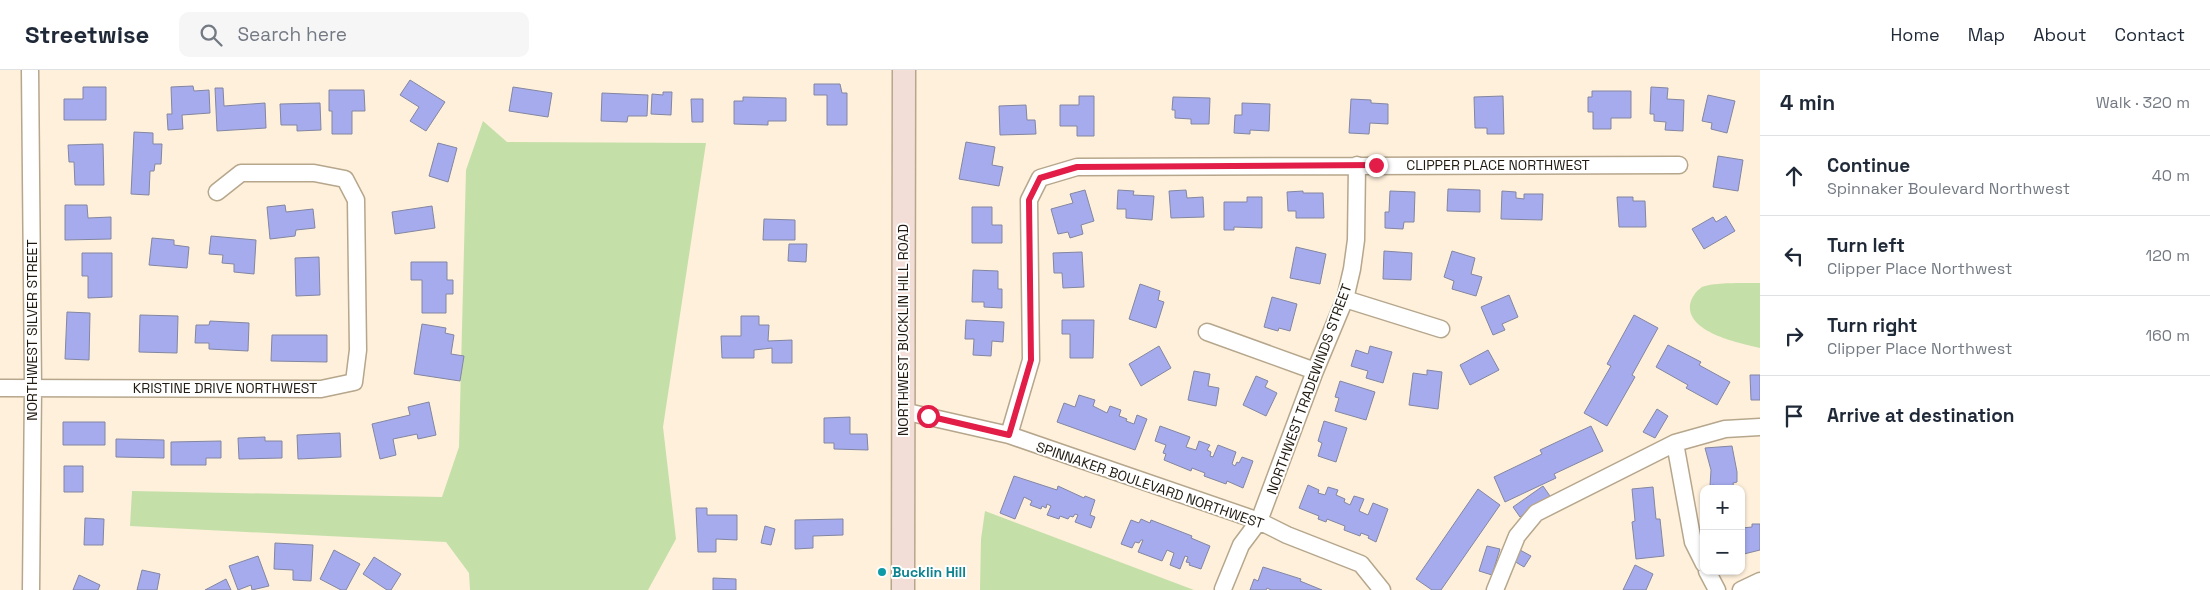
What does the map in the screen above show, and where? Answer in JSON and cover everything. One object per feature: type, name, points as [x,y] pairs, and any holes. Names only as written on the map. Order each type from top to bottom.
[{"type":"main road","name":"NORTHWEST BUCKLIN HILL ROAD","points":[[903,590],[904,70]]},
{"type":"street","name":"NORTHWEST SILVER STREET","points":[[30,70],[33,388],[31,590]]},
{"type":"street","name":"NORTHWEST TRADEWINDS STREET","points":[[1223,589],[1241,545],[1259,521],[1314,371],[1345,299],[1356,240],[1357,165]]},
{"type":"street","name":"CLIPPER PLACE NORTHWEST","points":[[1009,435],[1031,360],[1029,200],[1040,178],[1077,167],[1679,165]]},
{"type":"street","name":"KRISTINE DRIVE NORTHWEST","points":[[33,388],[321,389],[354,382],[358,350],[356,200],[345,179],[314,173],[240,173],[217,192]]},
{"type":"street","points":[[1345,299],[1441,329]]},
{"type":"street","points":[[1207,332],[1314,371]]},
{"type":"street","points":[[0,388],[33,388]]},
{"type":"street","name":"SPINNAKER BOULEVARD NORTHWEST","points":[[903,411],[1009,435],[1259,521],[1287,535],[1360,564],[1382,590]]},
{"type":"street","points":[[1495,590],[1517,536],[1536,513],[1675,443],[1725,429],[1760,427]]},
{"type":"street","points":[[1675,443],[1693,542],[1700,556]]},
{"type":"street","points":[[1709,575],[1717,590]]},
{"type":"street","points":[[1741,590],[1760,580]]},
{"type":"green space","points":[[483,121],[507,142],[706,143],[663,427],[676,539],[648,590],[470,590],[469,573],[446,542],[130,526],[132,491],[442,497],[459,447],[466,170]]},
{"type":"green space","points":[[1760,283],[1760,348],[1716,335],[1697,323],[1691,315],[1691,300],[1702,287],[1707,285]]},
{"type":"green space","points":[[985,511],[1194,590],[980,590],[981,539]]},
{"type":"building","points":[[410,80],[445,102],[426,131],[410,121],[419,107],[400,95]]},
{"type":"building","points":[[814,84],[840,84],[842,93],[847,93],[847,125],[827,125],[827,95],[814,95]]},
{"type":"building","points":[[193,86],[194,91],[209,90],[210,113],[182,115],[183,129],[168,130],[167,114],[172,114],[171,87]]},
{"type":"building","points":[[83,87],[106,87],[106,120],[64,120],[64,99],[83,99]]},
{"type":"building","points":[[513,87],[552,93],[548,117],[509,111]]},
{"type":"building","points":[[1651,87],[1668,88],[1667,99],[1684,100],[1683,131],[1665,130],[1666,122],[1654,121],[1654,114],[1650,114]]},
{"type":"building","points":[[215,88],[223,88],[224,106],[265,103],[266,128],[217,131]]},
{"type":"building","points":[[329,90],[364,90],[365,111],[352,111],[352,134],[332,134],[332,111],[329,111]]},
{"type":"building","points":[[1592,91],[1631,91],[1631,118],[1611,118],[1611,129],[1593,129],[1593,112],[1588,112],[1588,97],[1592,97]]},
{"type":"building","points":[[663,92],[672,92],[671,115],[651,114],[652,94],[663,95]]},
{"type":"building","points":[[602,93],[648,95],[647,116],[628,116],[627,122],[601,121]]},
{"type":"building","points":[[1708,95],[1735,101],[1727,133],[1711,129],[1712,123],[1702,121]]},
{"type":"building","points":[[1079,96],[1094,96],[1094,136],[1077,136],[1077,126],[1060,126],[1060,105],[1079,105]]},
{"type":"building","points":[[1503,96],[1504,134],[1487,134],[1487,128],[1475,128],[1474,97]]},
{"type":"building","points":[[743,97],[786,98],[786,121],[768,121],[768,125],[734,124],[734,101],[743,101]]},
{"type":"building","points":[[1173,97],[1210,98],[1209,124],[1191,124],[1191,119],[1175,118],[1175,110],[1172,110]]},
{"type":"building","points":[[691,99],[703,99],[703,122],[692,122]]},
{"type":"building","points":[[1351,99],[1371,100],[1371,103],[1388,104],[1388,124],[1370,123],[1369,134],[1349,133]]},
{"type":"building","points":[[320,103],[321,130],[297,131],[297,125],[281,125],[280,104]]},
{"type":"building","points":[[1242,103],[1270,104],[1269,131],[1250,130],[1250,134],[1234,133],[1235,115],[1242,115]]},
{"type":"building","points":[[1026,105],[1027,120],[1035,120],[1036,134],[1000,135],[999,106]]},
{"type":"building","points":[[134,132],[153,133],[153,144],[162,144],[161,164],[155,164],[154,171],[150,171],[149,195],[131,194]]},
{"type":"building","points":[[966,142],[995,147],[992,165],[1003,167],[999,186],[959,179]]},
{"type":"building","points":[[438,143],[457,148],[448,182],[429,176]]},
{"type":"building","points":[[103,144],[104,185],[75,185],[74,162],[69,162],[68,145]]},
{"type":"building","points":[[1718,156],[1743,160],[1738,191],[1713,187]]},
{"type":"building","points":[[1448,189],[1480,190],[1480,212],[1447,211]]},
{"type":"building","points":[[1085,190],[1094,221],[1081,225],[1083,234],[1070,238],[1068,232],[1058,234],[1051,209],[1073,203],[1070,194]]},
{"type":"building","points":[[1118,190],[1134,191],[1133,195],[1154,196],[1152,220],[1126,218],[1126,209],[1117,209]]},
{"type":"building","points":[[1186,190],[1187,198],[1203,197],[1204,217],[1171,218],[1169,191]]},
{"type":"building","points":[[1303,191],[1303,193],[1323,193],[1324,218],[1296,218],[1296,211],[1288,211],[1287,192]]},
{"type":"building","points":[[1390,191],[1415,192],[1414,222],[1404,222],[1403,229],[1385,228],[1385,212],[1389,212]]},
{"type":"building","points":[[1502,191],[1516,192],[1516,198],[1524,199],[1524,194],[1543,194],[1542,220],[1501,219]]},
{"type":"building","points":[[1247,197],[1262,197],[1262,228],[1234,227],[1234,230],[1224,230],[1224,202],[1247,202]]},
{"type":"building","points":[[1617,197],[1633,197],[1633,201],[1645,201],[1646,227],[1619,227]]},
{"type":"building","points":[[65,205],[87,205],[88,218],[111,217],[111,239],[65,240]]},
{"type":"building","points":[[285,205],[286,212],[313,209],[315,228],[296,230],[295,236],[270,239],[267,207]]},
{"type":"building","points":[[432,206],[435,228],[395,234],[392,212]]},
{"type":"building","points":[[972,207],[992,207],[992,225],[1002,225],[1002,243],[972,243]]},
{"type":"building","points":[[1726,216],[1735,231],[1704,249],[1692,229],[1713,217],[1716,222]]},
{"type":"building","points":[[764,219],[795,220],[795,240],[763,240]]},
{"type":"building","points":[[211,236],[256,240],[254,274],[234,272],[234,264],[222,263],[223,255],[209,254]]},
{"type":"building","points":[[152,238],[174,240],[174,245],[189,247],[187,268],[149,265]]},
{"type":"building","points":[[789,244],[807,244],[806,262],[788,261]]},
{"type":"building","points":[[1296,247],[1326,254],[1320,284],[1290,278]]},
{"type":"building","points":[[1384,251],[1412,253],[1411,280],[1383,279]]},
{"type":"building","points":[[1452,251],[1475,258],[1471,274],[1482,277],[1476,296],[1452,289],[1454,281],[1444,277]]},
{"type":"building","points":[[1082,252],[1084,287],[1063,288],[1062,273],[1054,273],[1053,253]]},
{"type":"building","points":[[82,253],[112,253],[112,297],[88,298],[88,276],[82,276]]},
{"type":"building","points":[[319,257],[320,295],[296,296],[295,258]]},
{"type":"building","points":[[411,262],[447,262],[447,280],[453,280],[453,294],[446,294],[446,313],[422,313],[422,280],[411,280]]},
{"type":"building","points":[[973,270],[998,271],[998,289],[1002,289],[1002,308],[984,307],[984,302],[972,302]]},
{"type":"building","points":[[1140,284],[1160,291],[1158,300],[1164,302],[1156,328],[1129,319]]},
{"type":"building","points":[[1509,295],[1518,317],[1502,324],[1505,330],[1493,335],[1481,307]]},
{"type":"building","points":[[1272,297],[1297,304],[1290,331],[1279,328],[1278,331],[1264,327]]},
{"type":"building","points":[[67,312],[90,313],[89,360],[65,359]]},
{"type":"building","points":[[140,315],[178,316],[177,353],[139,352]]},
{"type":"building","points":[[1634,315],[1658,328],[1632,375],[1635,377],[1607,426],[1584,413],[1611,366],[1607,364]]},
{"type":"building","points":[[741,316],[759,316],[759,325],[769,325],[768,341],[792,340],[792,363],[772,363],[772,348],[754,350],[754,358],[722,358],[721,336],[741,336]]},
{"type":"building","points":[[966,320],[1004,322],[1003,342],[992,341],[991,356],[973,355],[974,339],[965,339]]},
{"type":"building","points":[[1062,320],[1094,320],[1093,358],[1070,358],[1070,334],[1062,334]]},
{"type":"building","points":[[210,321],[249,323],[248,351],[209,349],[209,343],[195,343],[196,325],[209,325]]},
{"type":"building","points":[[422,324],[446,328],[445,333],[454,335],[451,354],[464,356],[460,381],[414,374]]},
{"type":"building","points":[[272,335],[327,335],[327,362],[271,361]]},
{"type":"building","points":[[1668,345],[1701,362],[1699,365],[1730,382],[1717,405],[1686,388],[1688,385],[1656,367]]},
{"type":"building","points":[[1159,346],[1171,368],[1141,386],[1129,364]]},
{"type":"building","points":[[1370,346],[1392,352],[1383,383],[1366,378],[1368,371],[1351,366],[1356,350],[1368,354]]},
{"type":"building","points":[[1488,350],[1499,370],[1470,385],[1460,365]]},
{"type":"building","points":[[1427,370],[1442,372],[1438,409],[1409,405],[1413,373],[1427,375]]},
{"type":"building","points":[[1194,371],[1210,374],[1208,386],[1219,388],[1216,406],[1188,400]]},
{"type":"building","points":[[1750,375],[1760,375],[1760,400],[1751,400]]},
{"type":"building","points":[[1256,376],[1268,381],[1265,387],[1277,393],[1266,416],[1243,405]]},
{"type":"building","points":[[1340,381],[1375,392],[1366,420],[1335,411],[1339,398],[1335,397]]},
{"type":"building","points":[[1079,395],[1095,400],[1093,406],[1107,413],[1110,406],[1121,410],[1119,416],[1134,424],[1137,415],[1147,419],[1135,450],[1057,422],[1064,403],[1075,407]]},
{"type":"building","points":[[429,402],[436,435],[418,439],[417,434],[393,439],[396,455],[380,459],[372,424],[410,415],[408,407]]},
{"type":"building","points":[[1657,409],[1668,416],[1655,438],[1643,432]]},
{"type":"building","points":[[850,417],[850,434],[867,434],[868,450],[834,449],[834,443],[824,443],[824,418]]},
{"type":"building","points":[[1324,421],[1347,428],[1336,462],[1318,456],[1322,443],[1318,441]]},
{"type":"building","points":[[63,422],[105,422],[105,445],[63,445]]},
{"type":"building","points":[[1160,426],[1190,437],[1186,447],[1196,450],[1199,441],[1210,445],[1207,450],[1211,452],[1210,456],[1213,457],[1218,445],[1236,452],[1232,464],[1235,466],[1242,457],[1253,461],[1243,488],[1227,481],[1226,484],[1204,476],[1205,473],[1192,468],[1191,471],[1164,460],[1166,454],[1163,453],[1166,445],[1155,441]]},
{"type":"building","points":[[1591,426],[1603,451],[1554,474],[1556,478],[1505,502],[1494,477],[1542,454],[1540,450]]},
{"type":"building","points":[[340,433],[341,457],[298,459],[297,435]]},
{"type":"building","points":[[265,437],[265,441],[282,441],[282,458],[239,459],[238,438]]},
{"type":"building","points":[[116,439],[164,440],[164,458],[116,457]]},
{"type":"building","points":[[221,441],[221,458],[206,458],[206,465],[171,465],[171,442]]},
{"type":"building","points":[[1732,446],[1737,482],[1733,483],[1733,485],[1710,485],[1711,470],[1705,448]]},
{"type":"building","points":[[64,466],[83,466],[83,492],[64,492]]},
{"type":"building","points":[[1014,476],[1057,490],[1058,486],[1084,498],[1085,496],[1095,500],[1090,515],[1095,517],[1091,528],[1075,522],[1078,515],[1075,514],[1068,519],[1060,516],[1059,519],[1047,515],[1051,506],[1047,504],[1046,508],[1042,506],[1041,509],[1030,505],[1032,501],[1024,497],[1015,519],[1000,513]]},
{"type":"building","points":[[1308,485],[1319,490],[1318,493],[1325,495],[1328,487],[1338,490],[1336,495],[1345,499],[1344,502],[1350,505],[1354,496],[1364,499],[1359,511],[1368,515],[1373,503],[1388,509],[1376,542],[1368,538],[1369,536],[1361,533],[1360,536],[1344,530],[1345,526],[1327,519],[1326,522],[1318,519],[1319,516],[1299,508]]},
{"type":"building","points":[[1543,486],[1550,496],[1520,517],[1513,507]]},
{"type":"building","points":[[1653,487],[1656,519],[1660,519],[1664,556],[1636,559],[1632,522],[1635,521],[1632,489]]},
{"type":"building","points":[[1478,489],[1500,505],[1441,590],[1432,590],[1416,579]]},
{"type":"building","points":[[696,508],[707,508],[707,515],[737,515],[737,540],[716,539],[716,552],[698,552]]},
{"type":"building","points":[[85,518],[104,519],[103,545],[84,545]]},
{"type":"building","points":[[843,519],[843,535],[813,536],[813,548],[795,549],[795,520]]},
{"type":"building","points":[[1141,519],[1150,523],[1151,520],[1192,536],[1191,538],[1210,546],[1201,569],[1189,565],[1190,563],[1186,562],[1188,557],[1185,556],[1180,569],[1170,565],[1174,553],[1167,550],[1162,561],[1138,552],[1143,540],[1139,543],[1135,542],[1132,548],[1121,544],[1131,520],[1139,523]]},
{"type":"building","points":[[1752,524],[1760,524],[1760,550],[1745,554],[1745,528],[1752,527]]},
{"type":"building","points":[[765,526],[775,529],[771,545],[761,543]]},
{"type":"building","points":[[275,543],[313,545],[311,581],[293,580],[293,570],[274,569]]},
{"type":"building","points":[[1487,546],[1500,549],[1492,575],[1479,571]]},
{"type":"building","points":[[334,550],[360,564],[346,590],[341,590],[320,579]]},
{"type":"building","points":[[1520,550],[1531,556],[1524,567],[1514,561]]},
{"type":"building","points":[[258,556],[269,586],[252,590],[251,585],[238,590],[229,566]]},
{"type":"building","points":[[374,557],[401,574],[391,590],[387,590],[363,574]]},
{"type":"building","points":[[1635,565],[1653,574],[1646,590],[1623,590]]},
{"type":"building","points":[[1263,567],[1301,579],[1300,581],[1322,590],[1271,590],[1267,588],[1266,590],[1250,590],[1254,579],[1258,581]]},
{"type":"building","points":[[142,570],[160,574],[157,590],[137,590]]},
{"type":"building","points":[[79,575],[100,585],[98,590],[73,590]]},
{"type":"building","points":[[713,578],[736,579],[736,590],[713,590]]},
{"type":"building","points":[[226,579],[231,590],[205,590]]},
{"type":"place","name":"Bucklin Hill","points":[[882,572]]},
{"type":"route","points":[[928,416],[1009,435],[1031,360],[1029,200],[1040,178],[1077,167],[1376,165]]}]
